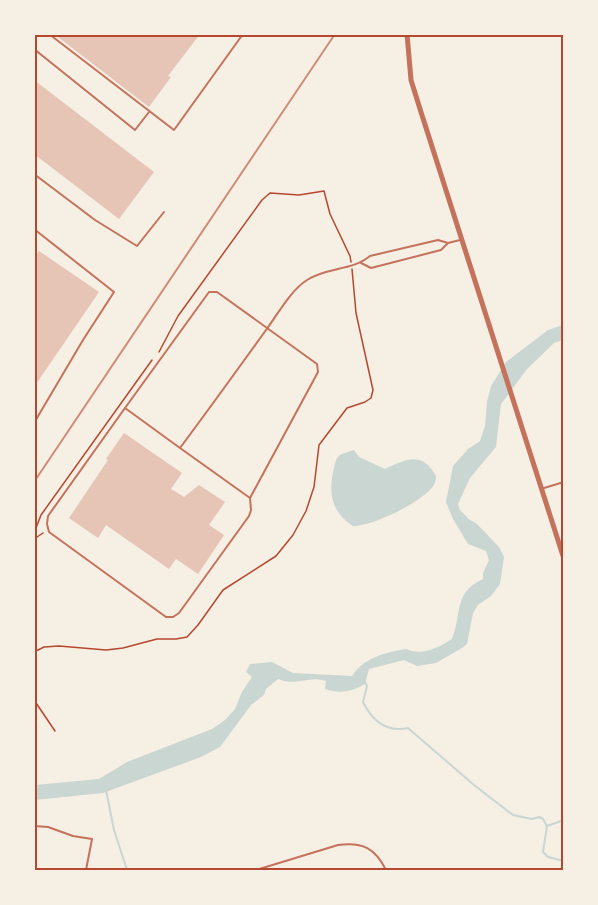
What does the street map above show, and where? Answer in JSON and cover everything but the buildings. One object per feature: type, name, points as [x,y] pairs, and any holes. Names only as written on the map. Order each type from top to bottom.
[{"type":"street","points":[[407,34],[411,80],[564,559]]},
{"type":"lane","points":[[49,34],[174,130],[243,34]]},
{"type":"lane","points":[[34,49],[135,130],[149,112]]},
{"type":"lane","points":[[34,174],[95,220],[137,246],[164,212]]},
{"type":"lane","points":[[34,423],[114,292],[35,231]]},
{"type":"lane","points":[[180,448],[294,292],[305,281],[319,273],[361,263],[370,256],[438,240],[448,243],[461,240]]},
{"type":"lane","points":[[361,263],[371,268],[441,250],[448,243]]},
{"type":"lane","points":[[209,292],[217,292],[317,364],[318,372],[250,498],[249,516],[179,613],[173,617],[166,617],[49,532],[46,524],[48,516],[125,408],[209,292]]},
{"type":"lane","points":[[125,408],[250,498]]},
{"type":"lane","points":[[541,489],[564,482]]},
{"type":"lane","points":[[34,826],[48,827],[73,836],[92,839],[86,870]]},
{"type":"lane","points":[[256,870],[352,843],[362,845],[372,851],[386,870]]},
{"type":"path","points":[[34,652],[44,647],[60,646],[106,650],[157,639],[187,637],[223,590],[276,556],[293,535],[306,511],[314,487],[319,445],[346,408],[371,398],[373,390],[356,313],[352,272]]},
{"type":"path","points":[[34,538],[48,529]]},
{"type":"path","points":[[34,700],[55,731]]},
{"type":"shaded area","points":[[563,325],[563,340],[554,343],[527,369],[501,404],[496,447],[470,478],[458,504],[460,510],[499,547],[504,557],[500,584],[473,613],[467,644],[436,663],[417,666],[404,660],[369,669],[365,684],[345,691],[325,689],[326,681],[314,679],[291,682],[278,679],[266,689],[264,695],[251,705],[220,747],[201,757],[103,793],[35,800],[35,785],[99,779],[127,762],[212,729],[235,709],[252,677],[246,672],[250,664],[272,662],[293,673],[352,676],[363,664],[376,657],[406,649],[418,652],[430,650],[452,639],[463,598],[473,585],[483,579],[483,573],[489,560],[486,551],[468,544],[446,502],[453,466],[468,449],[480,441],[485,426],[491,386],[506,362],[548,330]]},
{"type":"shaded area","points":[[354,450],[359,457],[385,469],[407,460],[420,460],[431,468],[436,476],[434,484],[420,499],[397,512],[373,522],[353,526],[336,508],[331,485],[336,461],[342,454]]},
{"type":"waterway","points":[[365,682],[367,686],[363,702],[375,719],[393,729],[408,728],[513,815],[543,819],[547,826],[543,852],[548,857],[564,861]]},
{"type":"waterway","points":[[106,790],[114,830],[127,870]]},
{"type":"waterway","points":[[547,826],[564,820]]},
{"type":"railway","points":[[34,482],[335,34]]}]
